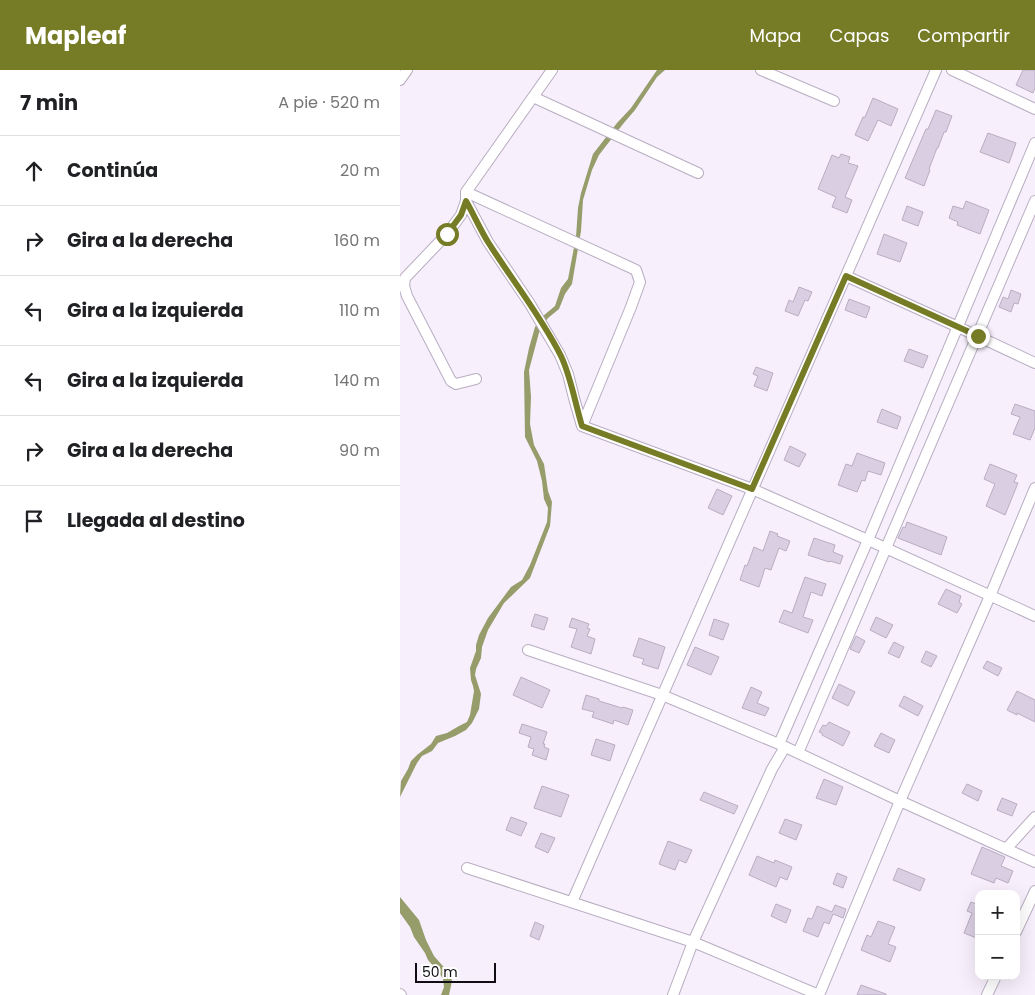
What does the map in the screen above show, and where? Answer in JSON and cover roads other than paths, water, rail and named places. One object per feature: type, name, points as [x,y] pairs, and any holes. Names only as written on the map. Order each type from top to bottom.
[{"type":"street","points":[[400,80],[407,70]]},
{"type":"street","points":[[476,379],[456,384],[451,381],[407,296],[404,286],[405,278],[447,234],[461,215],[466,196],[552,70]]},
{"type":"street","points":[[761,70],[834,101]]},
{"type":"street","points":[[572,902],[936,70]]},
{"type":"street","points":[[952,70],[1035,109]]},
{"type":"street","points":[[533,97],[698,173]]},
{"type":"street","points":[[673,995],[693,942],[772,769],[1035,143]]},
{"type":"street","points":[[466,196],[636,270],[640,282],[632,307],[582,426]]},
{"type":"street","points":[[466,196],[488,242],[530,304],[560,355],[568,374],[582,426]]},
{"type":"street","points":[[798,753],[1035,201]]},
{"type":"street","points":[[846,276],[1035,363]]},
{"type":"street","points":[[582,426],[752,489],[1035,616]]},
{"type":"street","points":[[468,868],[693,942],[819,995],[900,801],[1035,488]]},
{"type":"street","points":[[528,650],[662,696],[782,745],[1035,862]]},
{"type":"street","points":[[1006,849],[1035,818]]},
{"type":"street","points":[[1020,923],[1035,891]]},
{"type":"street","points":[[987,995],[994,980]]}]
